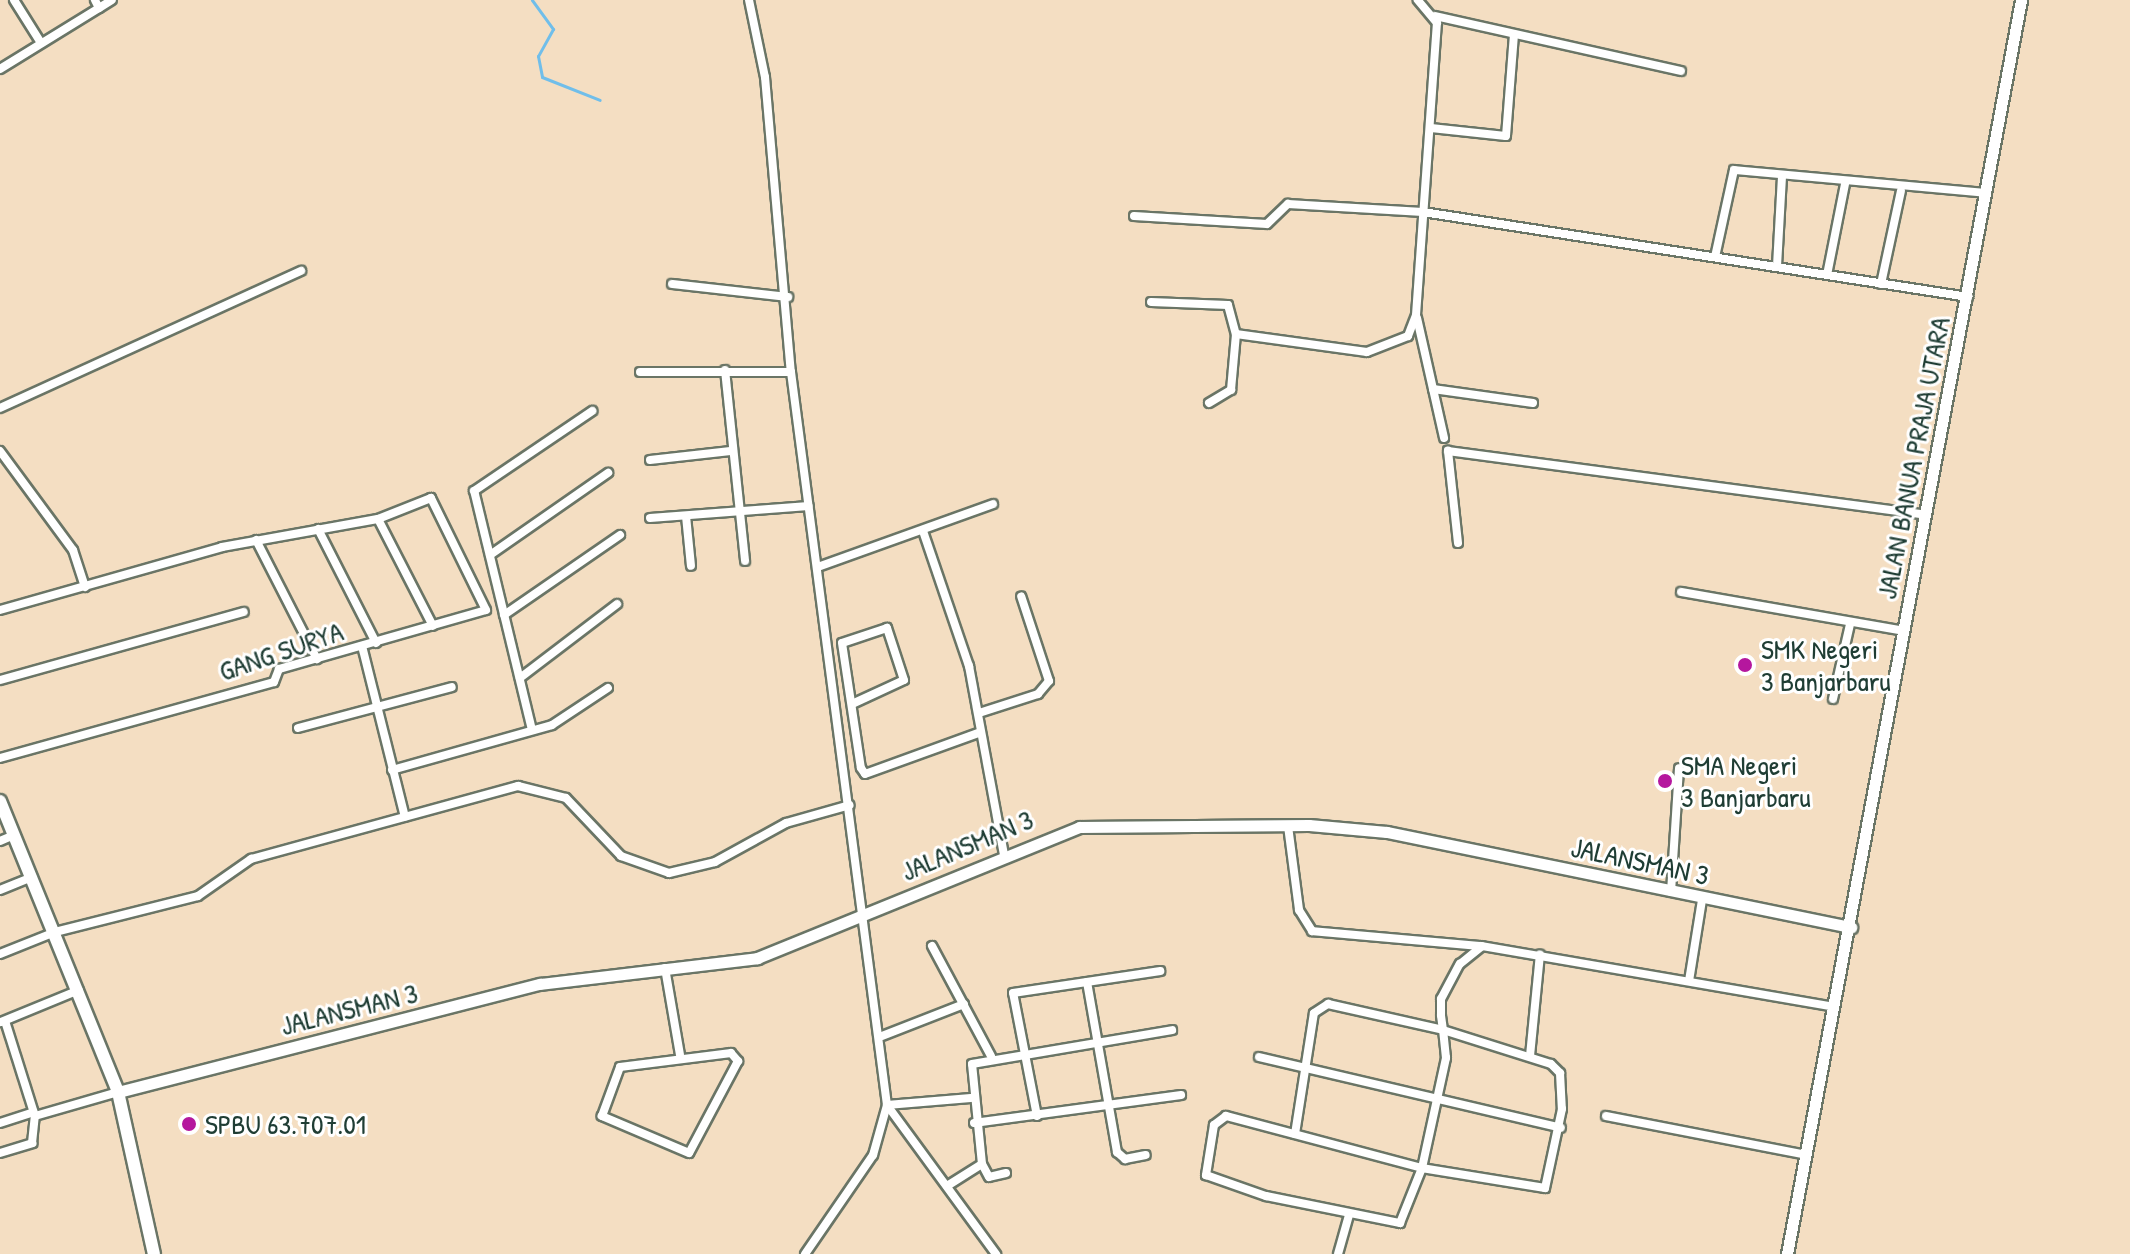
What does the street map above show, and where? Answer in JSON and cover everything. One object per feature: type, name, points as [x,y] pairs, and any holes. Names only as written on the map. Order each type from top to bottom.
[{"type":"main road","points":[[0,801],[118,1092],[154,1254]]},
{"type":"street","points":[[14,0],[41,43]]},
{"type":"street","points":[[0,69],[97,4],[112,0]]},
{"type":"street","points":[[749,0],[765,77],[788,297],[791,372],[882,1036],[887,1105],[873,1155],[805,1254]]},
{"type":"street","points":[[1418,0],[1435,16],[1681,71]]},
{"type":"street","name":"JALAN BANUA PRAJA UTARA","points":[[1787,1254],[1969,298],[2021,0]]},
{"type":"street","points":[[1435,16],[1431,128],[1416,315],[1444,438]]},
{"type":"street","points":[[1431,128],[1506,136],[1514,34]]},
{"type":"street","points":[[1715,257],[1731,172],[1901,191],[1987,193]]},
{"type":"street","points":[[1777,266],[1782,177]]},
{"type":"street","points":[[1827,275],[1845,184]]},
{"type":"street","points":[[1881,284],[1901,191]]},
{"type":"street","points":[[1134,216],[1267,224],[1288,204],[1423,212],[1969,298]]},
{"type":"street","points":[[0,408],[301,271]]},
{"type":"street","points":[[672,284],[788,297]]},
{"type":"street","points":[[1151,302],[1228,305],[1236,334],[1231,390],[1209,403]]},
{"type":"street","points":[[1236,334],[1382,351],[1403,340],[1416,315]]},
{"type":"street","points":[[725,370],[730,451],[741,511],[745,561]]},
{"type":"street","points":[[640,372],[791,372]]},
{"type":"street","points":[[1433,389],[1533,403]]},
{"type":"street","points":[[532,730],[474,491],[592,411]]},
{"type":"street","points":[[0,451],[73,550],[85,587]]},
{"type":"street","points":[[650,460],[730,451]]},
{"type":"street","points":[[1458,543],[1448,451],[1926,515]]},
{"type":"street","points":[[490,555],[608,473]]},
{"type":"street","points":[[0,610],[256,540],[378,519],[417,500],[434,501],[486,610]]},
{"type":"street","points":[[818,567],[993,504]]},
{"type":"street","points":[[650,518],[809,506]]},
{"type":"street","points":[[686,516],[691,566]]},
{"type":"street","points":[[378,519],[433,626]]},
{"type":"street","points":[[318,529],[376,643]]},
{"type":"street","points":[[923,531],[979,713],[1004,855]]},
{"type":"street","points":[[503,611],[620,535]]},
{"type":"street","points":[[256,540],[317,659]]},
{"type":"street","points":[[1681,592],[1850,624],[1904,631]]},
{"type":"street","points":[[979,713],[1038,694],[1049,681],[1021,596]]},
{"type":"street","points":[[520,678],[617,604]]},
{"type":"street","name":"GANG SURYA","points":[[0,758],[274,682],[279,669],[486,610],[503,611]]},
{"type":"street","points":[[0,680],[244,612]]},
{"type":"street","points":[[1833,699],[1850,624]]},
{"type":"street","points":[[852,704],[904,680],[887,628],[842,643],[852,704],[865,774],[981,732]]},
{"type":"street","points":[[362,646],[405,817]]},
{"type":"street","points":[[298,728],[452,687]]},
{"type":"street","points":[[392,770],[552,725],[608,688]]},
{"type":"street","points":[[1671,892],[1679,768]]},
{"type":"street","points":[[0,954],[55,932],[180,902],[251,859],[530,785],[577,807],[636,866],[678,872],[727,857],[786,823],[850,805]]},
{"type":"street","points":[[1288,826],[1299,910],[1312,931],[1540,954],[1835,1007]]},
{"type":"street","name":"JALANSMAN 3","points":[[118,1092],[540,984],[757,958],[1079,827],[1288,826],[1387,832],[1702,900],[1851,927]]},
{"type":"street","points":[[0,841],[14,835]]},
{"type":"street","points":[[0,890],[32,877]]},
{"type":"street","points":[[1689,981],[1702,900]]},
{"type":"street","points":[[932,946],[991,1056]]},
{"type":"street","points":[[1295,1134],[1322,1004],[1443,1030],[1530,1056],[1560,1073],[1561,1128],[1549,1185],[1540,1191],[1422,1168],[1221,1117],[1206,1175],[1349,1215],[1400,1223],[1422,1168],[1436,1101],[1443,1030],[1446,982],[1482,946]]},
{"type":"street","points":[[1530,1056],[1540,954]]},
{"type":"street","points":[[665,968],[680,1055]]},
{"type":"street","points":[[1037,1116],[1013,993],[1160,971]]},
{"type":"street","points":[[1087,982],[1119,1157],[1146,1155]]},
{"type":"street","points":[[0,1153],[32,1143],[34,1114],[2,1022],[79,990]]},
{"type":"street","points":[[882,1036],[964,1004]]},
{"type":"street","points":[[1006,1173],[989,1177],[982,1164],[971,1098],[972,1064],[991,1056],[1172,1030]]},
{"type":"street","points":[[680,1055],[738,1056],[692,1152],[602,1116],[614,1071],[680,1055]]},
{"type":"street","points":[[1259,1057],[1561,1128]]},
{"type":"street","points":[[0,1123],[118,1092]]},
{"type":"street","points":[[974,1123],[1181,1095]]},
{"type":"street","points":[[887,1105],[971,1098]]},
{"type":"street","points":[[887,1105],[996,1254]]},
{"type":"street","points":[[1606,1116],[1806,1155]]},
{"type":"street","points":[[947,1186],[982,1164]]},
{"type":"street","points":[[1338,1254],[1349,1215]]},
{"type":"waterway","points":[[532,0],[553,29],[538,56],[542,77],[600,100]]},
{"type":"place","name":"SMK Negeri 3 Banjarbaru","points":[[1745,665]]},
{"type":"place","name":"SMA Negeri 3 Banjarbaru","points":[[1665,781]]},
{"type":"place","name":"SPBU 63.707.01","points":[[189,1124]]}]
